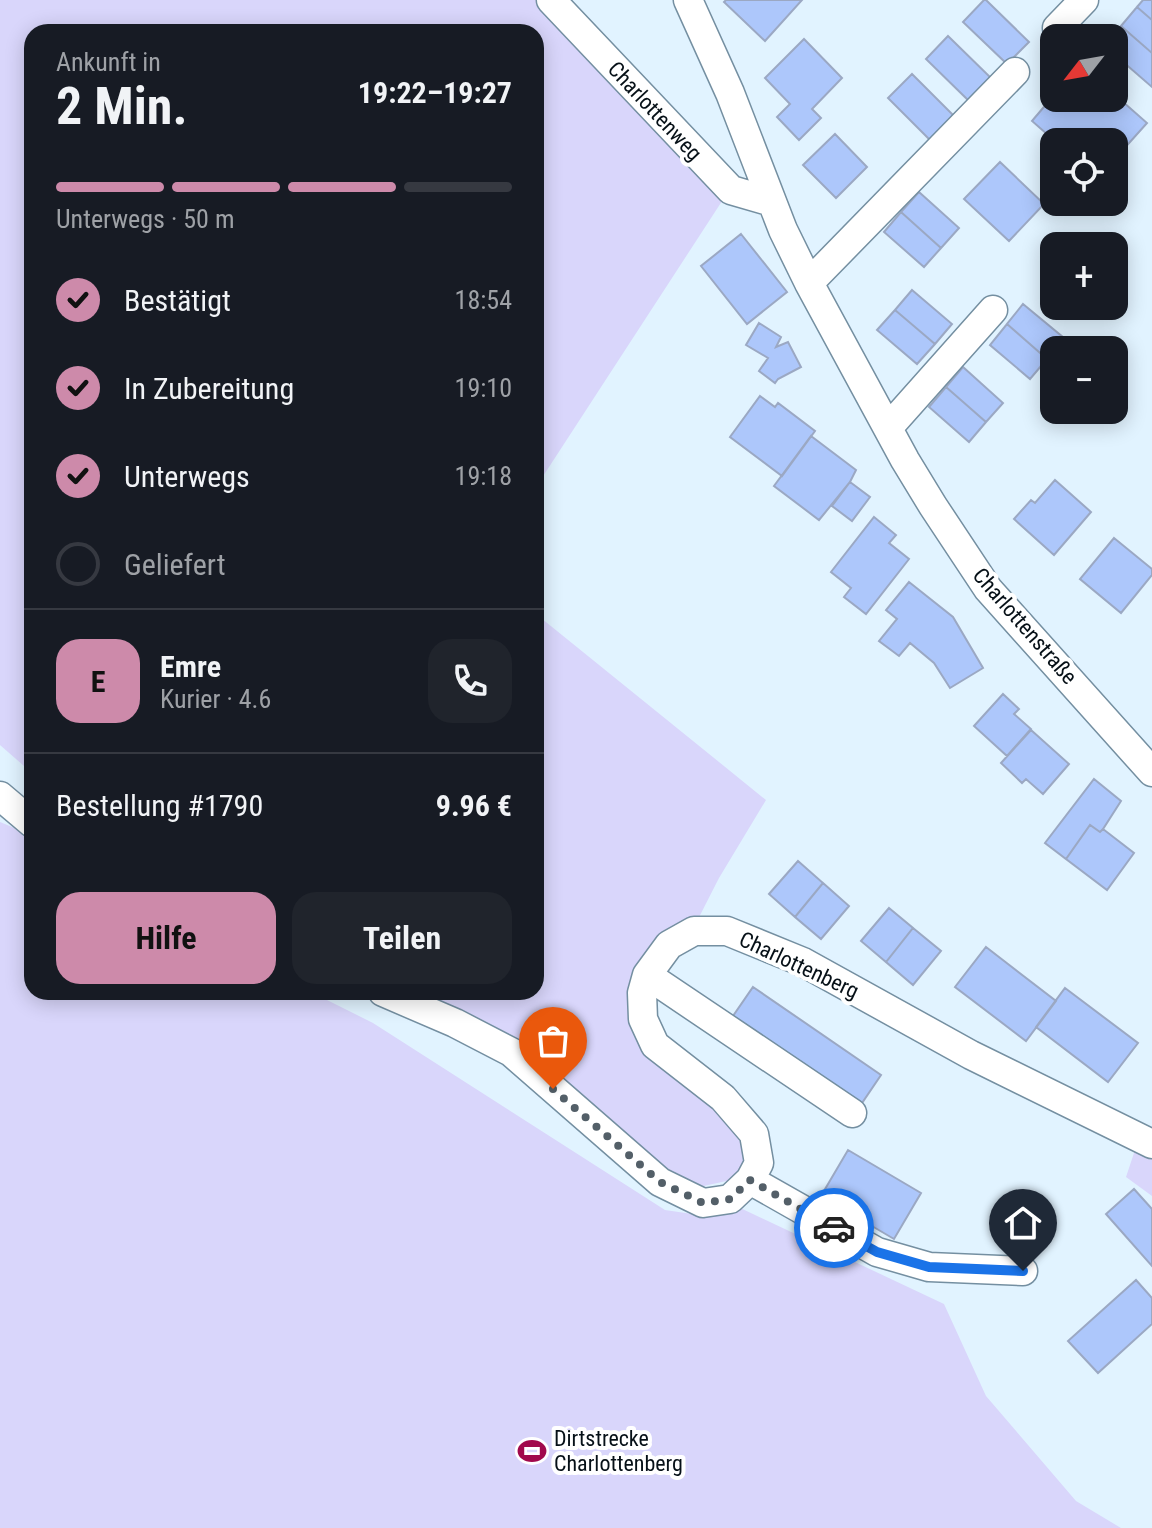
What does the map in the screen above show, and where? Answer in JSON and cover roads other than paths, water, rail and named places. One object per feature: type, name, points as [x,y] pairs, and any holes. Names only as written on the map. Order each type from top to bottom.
[{"type":"street","name":"Charlottenweg","points":[[551,0],[731,190],[772,202]]},
{"type":"street","name":"Charlottenstraße","points":[[688,0],[730,93],[783,230],[809,283],[933,506],[988,589],[1152,772]]},
{"type":"street","points":[[1061,24],[1084,0]]},
{"type":"street","points":[[809,283],[1015,72]]},
{"type":"street","points":[[888,428],[993,310]]},
{"type":"street","points":[[0,796],[24,816]]},
{"type":"street","name":"Charlottenberg","points":[[647,975],[669,945],[694,931],[727,931],[803,962],[971,1055],[1152,1144]]},
{"type":"street","points":[[402,1000],[511,1052],[660,1182],[703,1203],[730,1199],[750,1180],[759,1163],[754,1134],[723,1098],[655,1045],[643,1019],[642,993],[647,975],[852,1113]]},
{"type":"street","points":[[750,1180],[877,1252],[929,1267],[1023,1271]]},
{"type":"place","name":"Dirtstrecke Charlottenberg","points":[[532,1451]]}]
